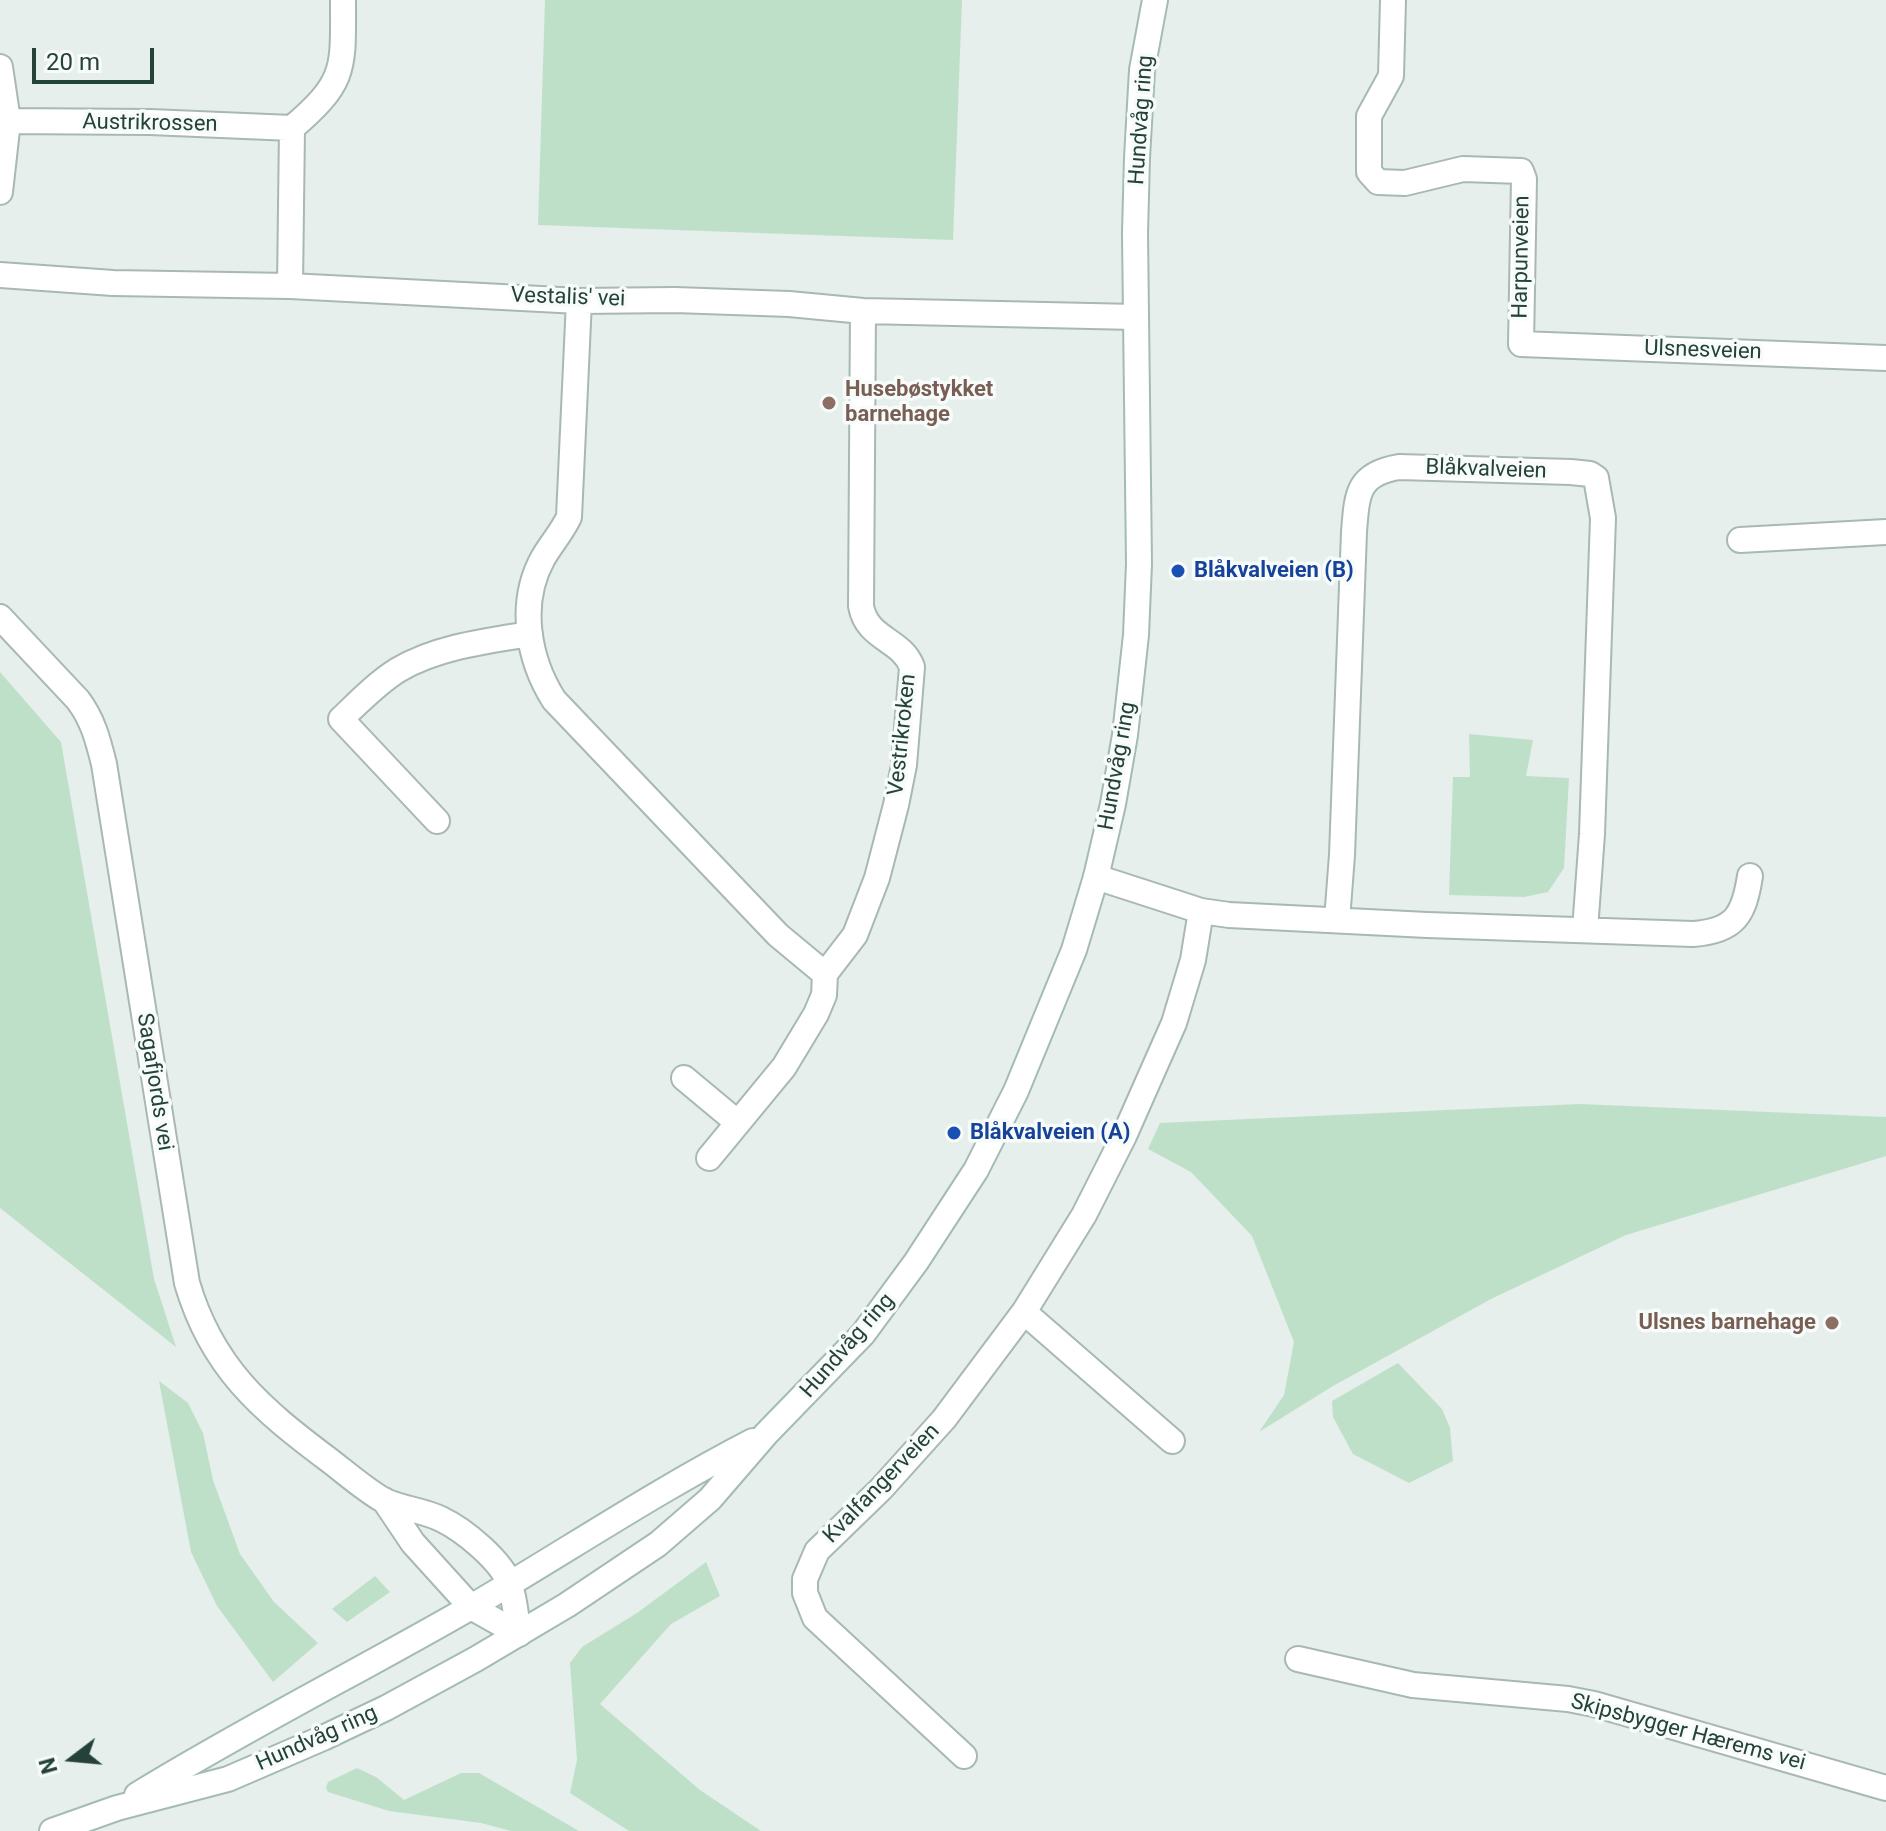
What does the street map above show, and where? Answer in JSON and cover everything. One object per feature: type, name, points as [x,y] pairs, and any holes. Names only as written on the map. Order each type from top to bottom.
[{"type":"street","points":[[290,286],[292,128],[313,110],[333,86],[340,72],[343,0]]},
{"type":"street","name":"Hundvåg ring","points":[[52,1831],[117,1808],[228,1779],[386,1708],[519,1634],[658,1544],[710,1499],[766,1434],[863,1334],[924,1251],[976,1170],[1016,1091],[1074,950],[1096,877],[1125,735],[1136,635],[1139,549],[1136,317],[1139,129],[1142,70],[1155,0]]},
{"type":"street","name":"Harpunveien","points":[[1393,0],[1391,76],[1369,116],[1369,172],[1378,182],[1405,183],[1463,169],[1521,171],[1524,179],[1521,344]]},
{"type":"street","points":[[0,67],[8,121],[0,192]]},
{"type":"street","name":"Austrikrossen","points":[[8,121],[150,122],[292,128]]},
{"type":"street","name":"Vestalis' vei","points":[[0,275],[113,283],[290,286],[579,301],[661,300],[789,304],[863,311],[1136,317]]},
{"type":"street","points":[[579,301],[569,517],[542,560],[534,579],[528,614],[541,679],[554,700],[778,935],[825,974]]},
{"type":"street","name":"Vestrikroken","points":[[709,1158],[771,1084],[802,1039],[824,995],[825,974],[855,935],[877,878],[904,765],[912,667],[908,657],[879,636],[863,618],[861,606],[863,311]]},
{"type":"street","name":"Ulsnesveien","points":[[1521,344],[1886,358]]},
{"type":"street","name":"Blåkvalveien","points":[[1337,920],[1354,532],[1356,504],[1364,481],[1376,472],[1399,467],[1571,472],[1590,474],[1596,478],[1603,518],[1592,834],[1585,930]]},
{"type":"street","points":[[1740,540],[1886,532]]},
{"type":"street","name":"Sagafjords vei","points":[[0,617],[78,700],[89,715],[97,735],[185,1273],[202,1326],[222,1362],[249,1394],[311,1447],[384,1500],[440,1518],[489,1554],[510,1583],[519,1634]]},
{"type":"street","points":[[437,821],[341,719],[377,686],[417,661],[462,646],[530,634]]},
{"type":"street","points":[[1096,877],[1201,911],[1427,925],[1711,932],[1734,921],[1740,913],[1746,901],[1750,876]]},
{"type":"street","name":"Kvalfangerveien","points":[[964,1756],[815,1618],[805,1593],[805,1579],[817,1551],[881,1489],[944,1419],[1024,1312],[1084,1215],[1124,1136],[1174,1023],[1193,960],[1201,911]]},
{"type":"street","points":[[684,1078],[738,1123]]},
{"type":"street","points":[[1024,1312],[1172,1441]]},
{"type":"street","name":"Hundvåg ring","points":[[117,1808],[214,1748],[471,1607],[688,1474],[766,1434]]},
{"type":"street","name":"Sagafjords vei","points":[[384,1500],[413,1543],[471,1607],[519,1634]]},
{"type":"street","name":"Skipsbygger Hærems vei","points":[[1298,1659],[1413,1685],[1594,1704],[1886,1788]]},
{"type":"green space","points":[[545,0],[962,0],[953,240],[538,225]]},
{"type":"green space","points":[[0,672],[61,742],[154,1279],[176,1347],[0,1208]]},
{"type":"green space","points":[[1469,734],[1533,740],[1526,776],[1569,778],[1564,868],[1548,892],[1524,897],[1449,895],[1453,777],[1470,777]]},
{"type":"green space","points":[[1580,1104],[1886,1117],[1886,1156],[1626,1235],[1491,1299],[1333,1386],[1259,1432],[1284,1395],[1294,1342],[1252,1236],[1191,1172],[1148,1149],[1160,1123]]},
{"type":"green space","points":[[1398,1363],[1442,1409],[1450,1428],[1453,1461],[1409,1483],[1353,1454],[1333,1417],[1332,1401]]},
{"type":"green space","points":[[159,1381],[188,1403],[203,1433],[213,1480],[240,1554],[274,1602],[318,1643],[273,1682],[217,1606],[191,1552]]},
{"type":"green space","points":[[706,1562],[720,1596],[671,1624],[600,1704],[700,1790],[761,1831],[629,1831],[570,1793],[577,1760],[570,1663],[582,1647],[637,1613]]},
{"type":"green space","points":[[375,1576],[390,1592],[347,1622],[332,1609]]},
{"type":"green space","points":[[357,1768],[376,1777],[404,1800],[461,1773],[479,1773],[579,1831],[511,1831],[481,1823],[389,1811],[328,1792],[328,1782]]},
{"type":"place","name":"Husebøstykket barnehage","points":[[829,403]]},
{"type":"place","name":"Blåkvalveien (B)","points":[[1178,571]]},
{"type":"place","name":"Blåkvalveien (A)","points":[[954,1133]]},
{"type":"place","name":"Ulsnes barnehage","points":[[1832,1323]]}]
